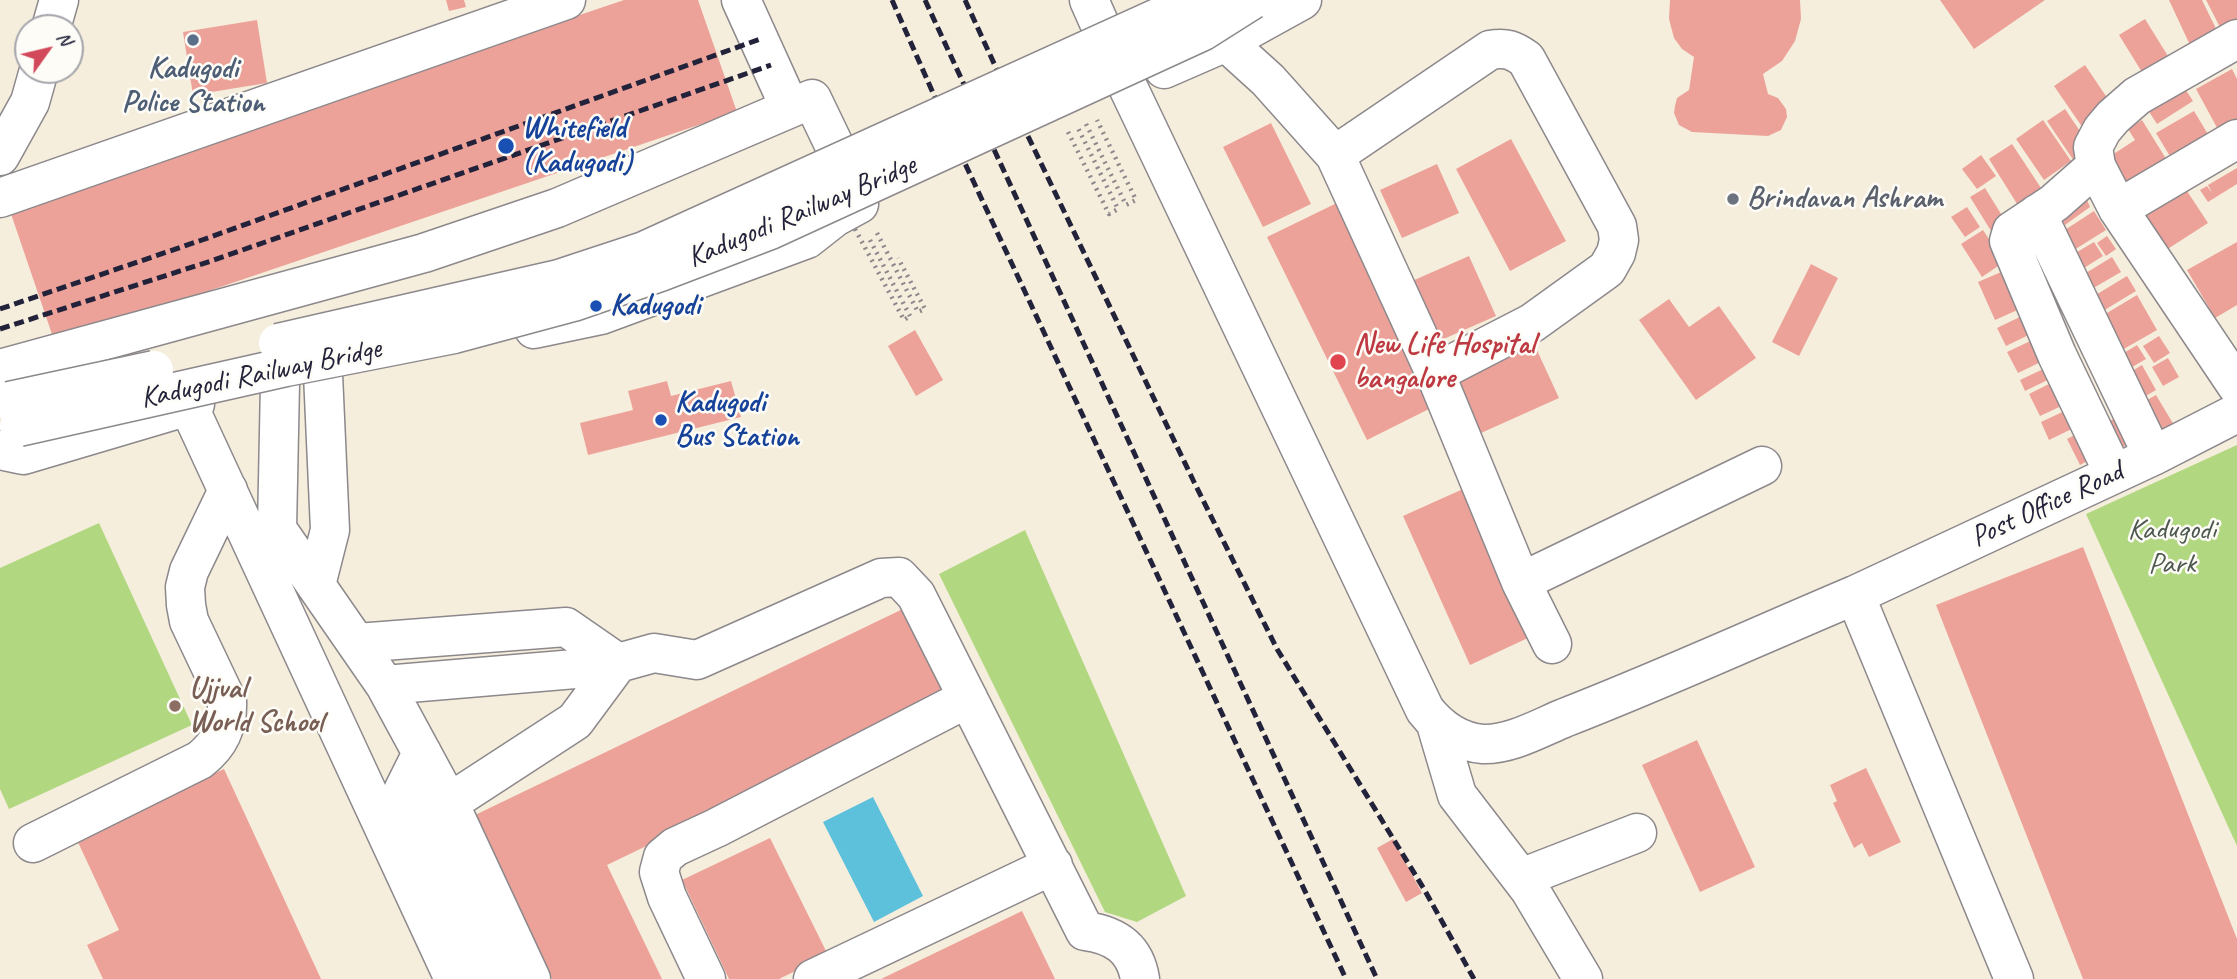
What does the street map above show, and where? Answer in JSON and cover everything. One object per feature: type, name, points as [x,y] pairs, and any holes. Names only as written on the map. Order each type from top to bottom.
[{"type":"street","points":[[0,198],[566,0]]},
{"type":"street","points":[[741,0],[790,108]]},
{"type":"street","points":[[1089,0],[1425,710],[1436,724],[1457,794],[1521,878],[1583,979]]},
{"type":"street","points":[[5,414],[277,343],[559,279],[644,251],[1197,0]]},
{"type":"street","name":"Kadugodi Railway Bridge","points":[[5,414],[263,372],[454,334],[573,302],[770,230],[1178,43],[1203,31],[1252,0]]},
{"type":"street","points":[[1127,85],[1226,42],[1303,0]]},
{"type":"street","points":[[2237,39],[2137,96],[2102,130],[2094,147],[2096,166],[2118,209],[2237,386]]},
{"type":"street","points":[[1226,42],[1268,80],[1335,155],[1436,373],[1521,583],[1552,644]]},
{"type":"street","points":[[1335,155],[1490,50],[1504,48],[1526,59],[1617,226],[1619,240],[1616,253],[1607,269],[1532,323],[1436,373]]},
{"type":"street","points":[[0,156],[30,102],[35,84]]},
{"type":"street","points":[[812,99],[848,174],[859,204],[835,217],[807,239],[601,315],[418,352],[188,405],[23,455],[5,414],[424,253],[557,208],[812,99]]},
{"type":"street","points":[[2118,209],[2237,139]]},
{"type":"street","points":[[2096,166],[2054,203],[2011,231],[2010,241],[2057,355],[2114,474]]},
{"type":"street","points":[[2037,214],[2153,456]]},
{"type":"street","points":[[316,585],[330,530],[323,374]]},
{"type":"street","points":[[280,383],[276,529],[385,685],[449,803],[531,979]]},
{"type":"street","points":[[188,405],[454,979]]},
{"type":"street","name":"Post Office Road","points":[[1436,724],[1466,741],[1485,744],[1503,742],[1855,595],[2153,456],[2237,413]]},
{"type":"street","points":[[1521,583],[1762,466]]},
{"type":"street","points":[[33,843],[200,760],[213,750],[222,737],[228,713],[227,701],[189,621],[185,587],[189,570],[228,490]]},
{"type":"street","points":[[449,803],[575,721],[618,663],[654,653],[697,660],[881,578],[898,577],[916,595],[1085,931],[1101,933],[1128,948],[1136,962],[1140,979]]},
{"type":"street","points":[[1855,595],[2014,979]]},
{"type":"street","points":[[357,643],[566,627],[618,663]]},
{"type":"street","points":[[385,685],[575,669]]},
{"type":"street","points":[[706,979],[663,884],[659,872],[663,857],[675,847],[968,698]]},
{"type":"street","points":[[422,753],[403,791],[491,979]]},
{"type":"street","points":[[1521,878],[1637,833]]},
{"type":"street","points":[[813,979],[1053,865]]},
{"type":"path","points":[[1064,124],[1109,214],[1118,209],[1071,115]]},
{"type":"path","points":[[1086,123],[1126,205],[1136,200],[1100,127]]},
{"type":"path","points":[[862,224],[854,228],[904,320],[910,316],[866,233]]},
{"type":"path","points":[[874,229],[918,312],[925,309],[898,258]]},
{"type":"green space","name":"Kadugodi Park","points":[[2237,445],[2237,846],[2086,514]]},
{"type":"green space","points":[[99,523],[192,725],[9,809],[0,789],[0,568]]},
{"type":"green space","points":[[1025,530],[1186,896],[1137,922],[1105,912],[939,574]]},
{"type":"water","points":[[873,797],[923,896],[874,922],[823,822]]},
{"type":"building","points":[[446,0],[464,0],[466,7],[449,11]]},
{"type":"building","points":[[624,0],[698,0],[737,112],[55,343],[9,208]]},
{"type":"building","points":[[1670,0],[1800,0],[1801,19],[1795,41],[1782,61],[1763,74],[1768,94],[1778,98],[1786,109],[1787,117],[1781,130],[1768,136],[1692,132],[1679,125],[1674,113],[1675,106],[1677,98],[1689,90],[1694,57],[1682,49],[1674,38],[1669,19]]},
{"type":"building","points":[[1940,0],[2045,0],[1974,49]]},
{"type":"building","points":[[2169,0],[2202,0],[2224,45],[2196,58]]},
{"type":"building","points":[[2206,0],[2237,0],[2237,29],[2224,35]]},
{"type":"building","points":[[2145,19],[2176,69],[2150,85],[2119,35]]},
{"type":"building","points":[[257,20],[267,83],[193,95],[183,32]]},
{"type":"building","points":[[2085,65],[2116,111],[2085,131],[2054,86]]},
{"type":"building","points":[[2232,69],[2237,79],[2237,126],[2221,135],[2196,89]]},
{"type":"building","points":[[2180,81],[2193,101],[2157,124],[2144,104]]},
{"type":"building","points":[[2065,109],[2092,149],[2074,161],[2047,121]]},
{"type":"building","points":[[2194,111],[2209,136],[2171,158],[2156,133]]},
{"type":"building","points":[[2043,120],[2071,161],[2044,180],[2016,139]]},
{"type":"building","points":[[2142,120],[2173,170],[2134,194],[2109,157],[2135,140],[2128,129]]},
{"type":"building","points":[[1271,123],[1311,204],[1263,227],[1223,147]]},
{"type":"building","points":[[1511,139],[1566,241],[1510,271],[1456,169]]},
{"type":"building","points":[[2012,144],[2043,191],[2019,207],[1989,159]]},
{"type":"building","points":[[1981,155],[1996,176],[1977,189],[1962,169]]},
{"type":"building","points":[[1437,164],[1459,213],[1402,238],[1380,190]]},
{"type":"building","points":[[2237,168],[2237,184],[2208,202],[2200,190],[2207,186],[2212,193],[2208,185]]},
{"type":"building","points":[[2081,186],[2090,207],[2065,225],[2055,210]]},
{"type":"building","points":[[1985,188],[2011,230],[1996,239],[1970,197]]},
{"type":"building","points":[[2185,188],[2208,223],[2163,252],[2140,216]]},
{"type":"building","points":[[1341,201],[1441,403],[1367,440],[1267,237]]},
{"type":"building","points":[[1967,207],[1980,227],[1965,237],[1951,217]]},
{"type":"building","points":[[2094,211],[2106,230],[2066,255],[2054,237]]},
{"type":"building","points":[[1983,230],[2004,262],[1982,277],[1961,244]]},
{"type":"building","points":[[2107,236],[2116,249],[2106,256],[2097,243]]},
{"type":"building","points":[[2094,242],[2103,256],[2076,273],[2067,258]]},
{"type":"building","points":[[2237,242],[2237,305],[2215,318],[2187,270]]},
{"type":"building","points":[[1469,256],[1496,316],[1439,341],[1412,281]]},
{"type":"building","points":[[2112,257],[2121,272],[2090,290],[2081,276]]},
{"type":"building","points":[[1811,264],[1838,278],[1799,356],[1772,342]]},
{"type":"building","points":[[2015,266],[2031,304],[1995,320],[1978,282]]},
{"type":"building","points":[[2127,276],[2136,291],[2103,311],[2094,296]]},
{"type":"building","points":[[2137,295],[2157,330],[2122,350],[2102,316]]},
{"type":"building","points":[[1669,299],[1689,327],[1719,306],[1756,358],[1696,400],[1639,320]]},
{"type":"building","points":[[2032,311],[2041,329],[2006,346],[1997,328]]},
{"type":"building","points":[[915,330],[943,380],[916,396],[888,346]]},
{"type":"building","points":[[2043,335],[2053,356],[2018,373],[2007,352]]},
{"type":"building","points":[[2159,336],[2170,353],[2154,363],[2143,346]]},
{"type":"building","points":[[2137,345],[2146,359],[2122,373],[2114,359]]},
{"type":"building","points":[[1535,346],[1559,398],[1481,433],[1457,381]]},
{"type":"building","points":[[2168,358],[2179,377],[2163,386],[2152,367]]},
{"type":"building","points":[[2054,364],[2058,375],[2025,391],[2020,380]]},
{"type":"building","points":[[2142,365],[2156,390],[2137,401],[2122,377]]},
{"type":"building","points":[[2059,379],[2070,402],[2040,416],[2029,394]]},
{"type":"building","name":"Kadugodi Bus Station","points":[[667,381],[671,396],[731,381],[741,417],[588,455],[580,423],[633,410],[628,391]]},
{"type":"building","points":[[2156,395],[2174,425],[2157,434],[2140,404]]},
{"type":"building","points":[[2073,407],[2082,424],[2049,440],[2041,422]]},
{"type":"building","points":[[2123,415],[2135,441],[2112,452],[2100,425]]},
{"type":"building","points":[[2084,430],[2097,456],[2080,465],[2067,439]]},
{"type":"building","points":[[1463,489],[1530,637],[1470,665],[1403,516]]},
{"type":"building","points":[[2083,547],[2237,939],[2237,979],[2083,979],[1936,605]]},
{"type":"building","points":[[909,606],[953,698],[607,865],[662,979],[552,979],[473,816]]},
{"type":"building","points":[[1697,740],[1755,867],[1700,892],[1642,765]]},
{"type":"building","points":[[1866,768],[1901,842],[1869,857],[1862,843],[1854,848],[1833,803],[1837,801],[1830,785]]},
{"type":"building","points":[[224,769],[321,979],[103,979],[87,945],[119,930],[76,838]]},
{"type":"building","points":[[770,838],[828,955],[779,979],[729,979],[682,880]]},
{"type":"building","points":[[1393,839],[1422,893],[1406,902],[1377,848]]},
{"type":"building","points":[[1022,911],[1055,979],[881,979]]},
{"type":"railway","points":[[892,0],[948,127],[1346,979]]},
{"type":"railway","points":[[925,0],[1377,979]]},
{"type":"railway","points":[[965,0],[1194,482],[1277,649],[1424,889],[1474,979]]},
{"type":"railway","points":[[0,309],[202,240],[763,38]]},
{"type":"railway","points":[[0,329],[211,261],[771,65]]},
{"type":"place","name":"Kadugodi Police Station","points":[[193,40]]},
{"type":"place","name":"Whitefield (Kadugodi)","points":[[506,146]]},
{"type":"place","name":"Brindavan Ashram","points":[[1733,199]]},
{"type":"place","name":"Kadugodi","points":[[596,306]]},
{"type":"place","name":"New Life Hospital bangalore","points":[[1338,362]]},
{"type":"place","name":"Kadugodi Bus Station","points":[[661,420]]},
{"type":"place","name":"Ujjval World School","points":[[175,706]]}]
